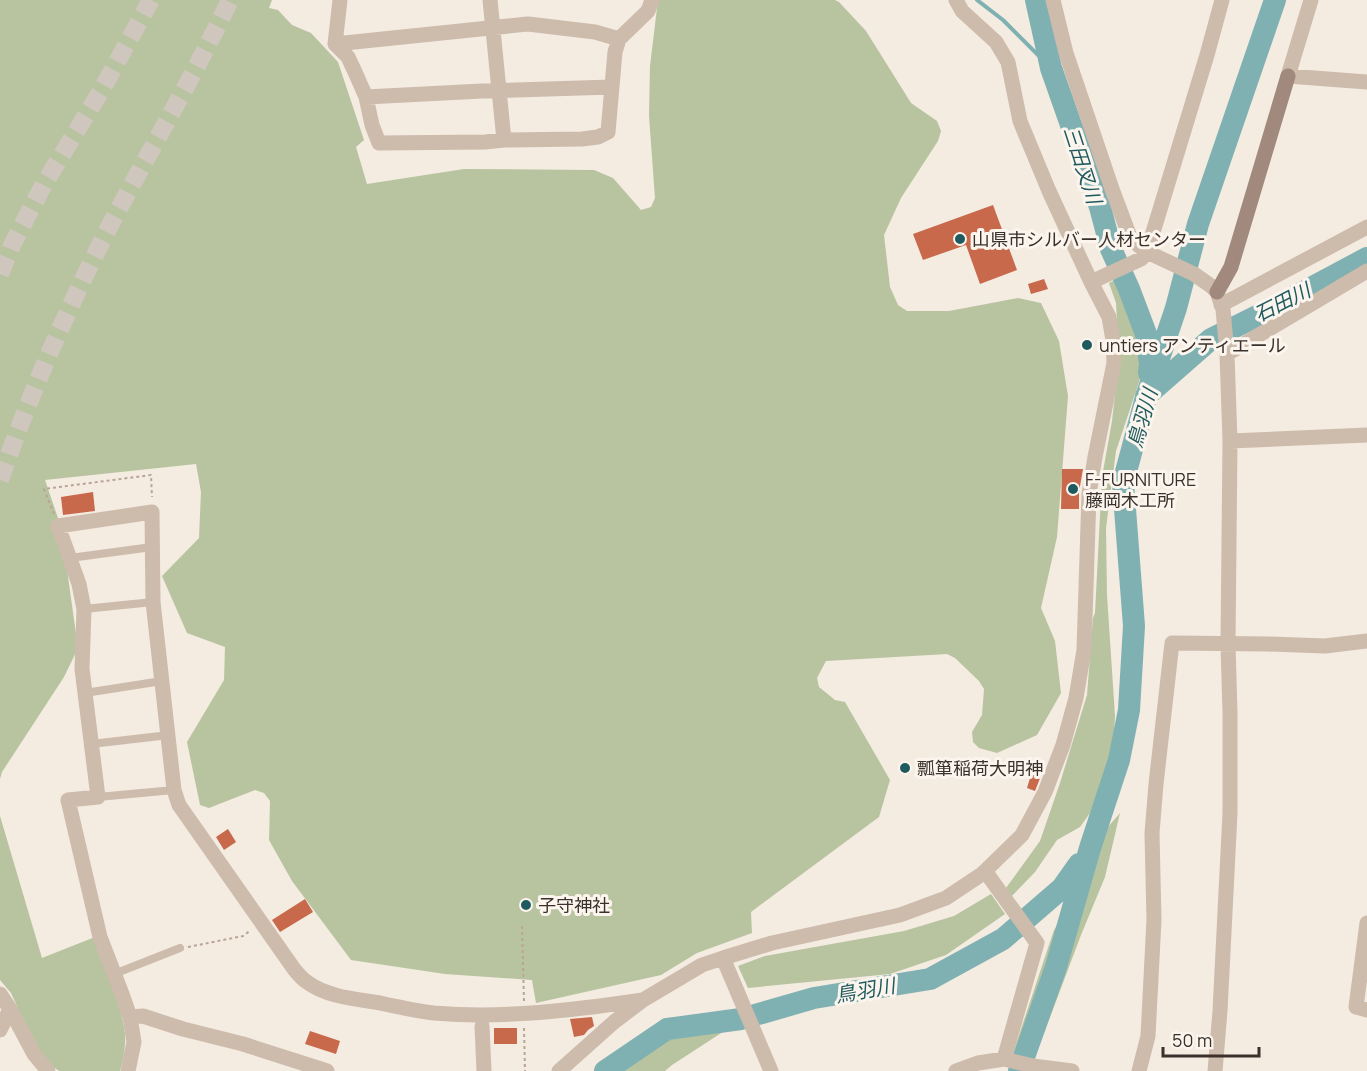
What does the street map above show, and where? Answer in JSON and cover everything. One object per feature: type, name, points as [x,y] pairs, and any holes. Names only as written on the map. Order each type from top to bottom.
[{"type":"street","points":[[335,44],[340,0]]},
{"type":"street","points":[[490,0],[504,140]]},
{"type":"street","points":[[335,44],[348,57],[366,97],[372,125],[379,143],[485,142],[598,137],[608,132],[615,52],[619,39],[648,11],[652,0]]},
{"type":"street","points":[[559,1071],[614,1022],[643,1000],[702,965],[724,960],[772,943],[900,915],[946,898],[985,871],[1022,835],[1046,792],[1063,745],[1076,698],[1084,650],[1089,494],[1114,363],[1113,340],[1109,317],[1094,281],[1049,191],[1020,121],[1008,62],[996,42],[962,10],[956,0]]},
{"type":"street","points":[[1053,0],[1066,53],[1130,237],[1149,256],[1194,274],[1218,298]]},
{"type":"street","points":[[1094,281],[1149,256],[1222,0]]},
{"type":"street","points":[[1215,1071],[1230,813],[1228,644],[1230,441],[1227,351],[1218,298],[1231,267],[1311,0]]},
{"type":"street","points":[[335,44],[528,24],[596,32],[619,39]]},
{"type":"street","points":[[1288,76],[1367,82]]},
{"type":"street","points":[[366,97],[612,87]]},
{"type":"street","points":[[1218,298],[1367,227]]},
{"type":"street","points":[[1227,351],[1367,272]]},
{"type":"street","points":[[1230,441],[1367,435]]},
{"type":"street","points":[[128,1071],[134,1042],[130,1017],[100,937],[68,800],[98,797],[82,669],[84,609],[79,584],[58,526],[152,512],[153,602],[174,790],[179,806],[294,969],[306,982],[320,990],[346,998],[433,1012],[481,1015],[561,1012],[643,1000]]},
{"type":"street","points":[[1139,1071],[1148,1036],[1154,920],[1152,833],[1173,643],[1325,646],[1367,641]]},
{"type":"street","points":[[985,871],[1037,944],[1004,1059]]},
{"type":"street","points":[[1367,923],[1356,1007],[1367,1010]]},
{"type":"street","points":[[724,960],[771,1071]]},
{"type":"street","points":[[0,994],[34,1054],[48,1071]]},
{"type":"street","points":[[0,1030],[10,1009]]},
{"type":"street","points":[[130,1017],[143,1016],[243,1044],[327,1071]]},
{"type":"street","points":[[482,1026],[484,1071]]},
{"type":"street","points":[[956,1071],[978,1063],[1004,1059],[1033,1066],[1072,1071]]},
{"type":"lane","points":[[70,558],[152,547]]},
{"type":"lane","points":[[84,609],[153,602]]},
{"type":"lane","points":[[85,693],[162,681]]},
{"type":"lane","points":[[91,744],[169,735]]},
{"type":"lane","points":[[98,797],[174,790]]},
{"type":"lane","points":[[114,974],[180,948]]},
{"type":"path","points":[[58,526],[44,489],[151,475],[152,512]]},
{"type":"path","points":[[180,948],[243,936],[261,922]]},
{"type":"path","points":[[522,926],[525,1071]]},
{"type":"green space","points":[[0,0],[272,0],[269,8],[278,10],[292,25],[311,33],[338,62],[364,140],[356,147],[367,184],[464,169],[594,170],[613,178],[641,210],[651,207],[655,198],[649,116],[650,66],[658,0],[835,0],[839,2],[866,31],[911,103],[937,121],[941,131],[938,141],[901,198],[884,235],[890,287],[898,305],[907,311],[949,311],[1018,298],[1041,303],[1059,341],[1068,396],[1057,537],[1041,608],[1055,641],[1061,693],[1037,735],[997,753],[979,748],[973,742],[972,732],[982,715],[984,689],[979,681],[955,658],[947,654],[826,661],[817,678],[819,687],[835,700],[845,702],[890,780],[879,817],[751,912],[752,933],[697,953],[661,975],[536,1003],[532,980],[445,974],[351,960],[292,881],[269,840],[270,801],[264,793],[255,790],[209,808],[200,805],[187,742],[224,680],[225,647],[187,633],[162,576],[199,538],[201,492],[196,464],[45,480],[61,527],[78,648],[64,677],[2,772],[0,779]]},
{"type":"green space","points":[[1117,279],[1133,313],[1143,353],[1141,376],[1116,451],[1106,528],[1107,595],[1115,716],[1113,752],[1090,813],[1080,827],[1057,840],[1035,872],[1011,897],[1006,888],[1040,841],[1087,695],[1095,613],[1102,477],[1112,421],[1119,359],[1116,303],[1109,283]]},
{"type":"green space","points":[[1120,813],[1105,877],[1035,1057],[1013,1053],[1054,930],[1093,873],[1107,828]]},
{"type":"green space","points":[[0,816],[42,958],[95,937],[113,985],[123,1022],[125,1043],[120,1071],[59,1071],[49,1064],[20,1024],[17,1006],[11,993],[0,980]]},
{"type":"green space","points":[[991,894],[1005,914],[946,955],[890,974],[748,988],[738,966],[765,956],[904,931],[954,916]]},
{"type":"green space","points":[[703,1026],[732,1026],[665,1071],[622,1071],[648,1051],[680,1033]]},
{"type":"building","name":"山県市シルバー人材センター","points":[[993,205],[1017,270],[980,284],[966,245],[923,260],[913,234]]},
{"type":"building","points":[[1044,279],[1048,289],[1031,294],[1028,284]]},
{"type":"building","name":"F-FURNITURE 藤岡木工所","points":[[1062,469],[1083,469],[1079,509],[1061,509]]},
{"type":"building","points":[[93,492],[95,511],[63,515],[61,497]]},
{"type":"building","points":[[1034,765],[1044,768],[1035,791],[1027,788]]},
{"type":"building","points":[[228,829],[236,842],[224,850],[216,837]]},
{"type":"building","points":[[305,899],[313,912],[280,932],[272,920]]},
{"type":"building","points":[[592,1017],[594,1026],[584,1035],[574,1037],[570,1019]]},
{"type":"building","points":[[494,1028],[517,1028],[517,1044],[494,1044]]},
{"type":"building","points":[[310,1031],[340,1041],[336,1054],[305,1044]]},
{"type":"waterway","points":[[977,0],[1003,20],[1051,68]]},
{"type":"waterway","name":"三田叉川","points":[[1036,0],[1051,68],[1100,207],[1111,249],[1146,334],[1149,373]]},
{"type":"waterway","name":"鳥羽川","points":[[1019,1071],[1056,967],[1090,848],[1119,760],[1129,710],[1134,626],[1123,483],[1146,397],[1176,308],[1198,224],[1275,0]]},
{"type":"waterway","name":"石田川","points":[[1146,396],[1211,339],[1367,258]]},
{"type":"waterway","name":"鳥羽川","points":[[605,1071],[667,1029],[741,1019],[814,998],[930,979],[1003,939],[1062,888],[1079,864]]},
{"type":"tunnel","points":[[0,274],[13,243],[44,184],[101,91],[151,0]]},
{"type":"tunnel","points":[[0,480],[36,385],[76,294],[230,0]]},
{"type":"place","name":"山県市シルバー人材センター","points":[[960,239]]},
{"type":"place","name":"untiers アンティエール","points":[[1087,345]]},
{"type":"place","name":"F-FURNITURE 藤岡木工所","points":[[1073,489]]},
{"type":"place","name":"瓢箪稲荷大明神","points":[[905,768]]},
{"type":"place","name":"子守神社","points":[[526,905]]}]
